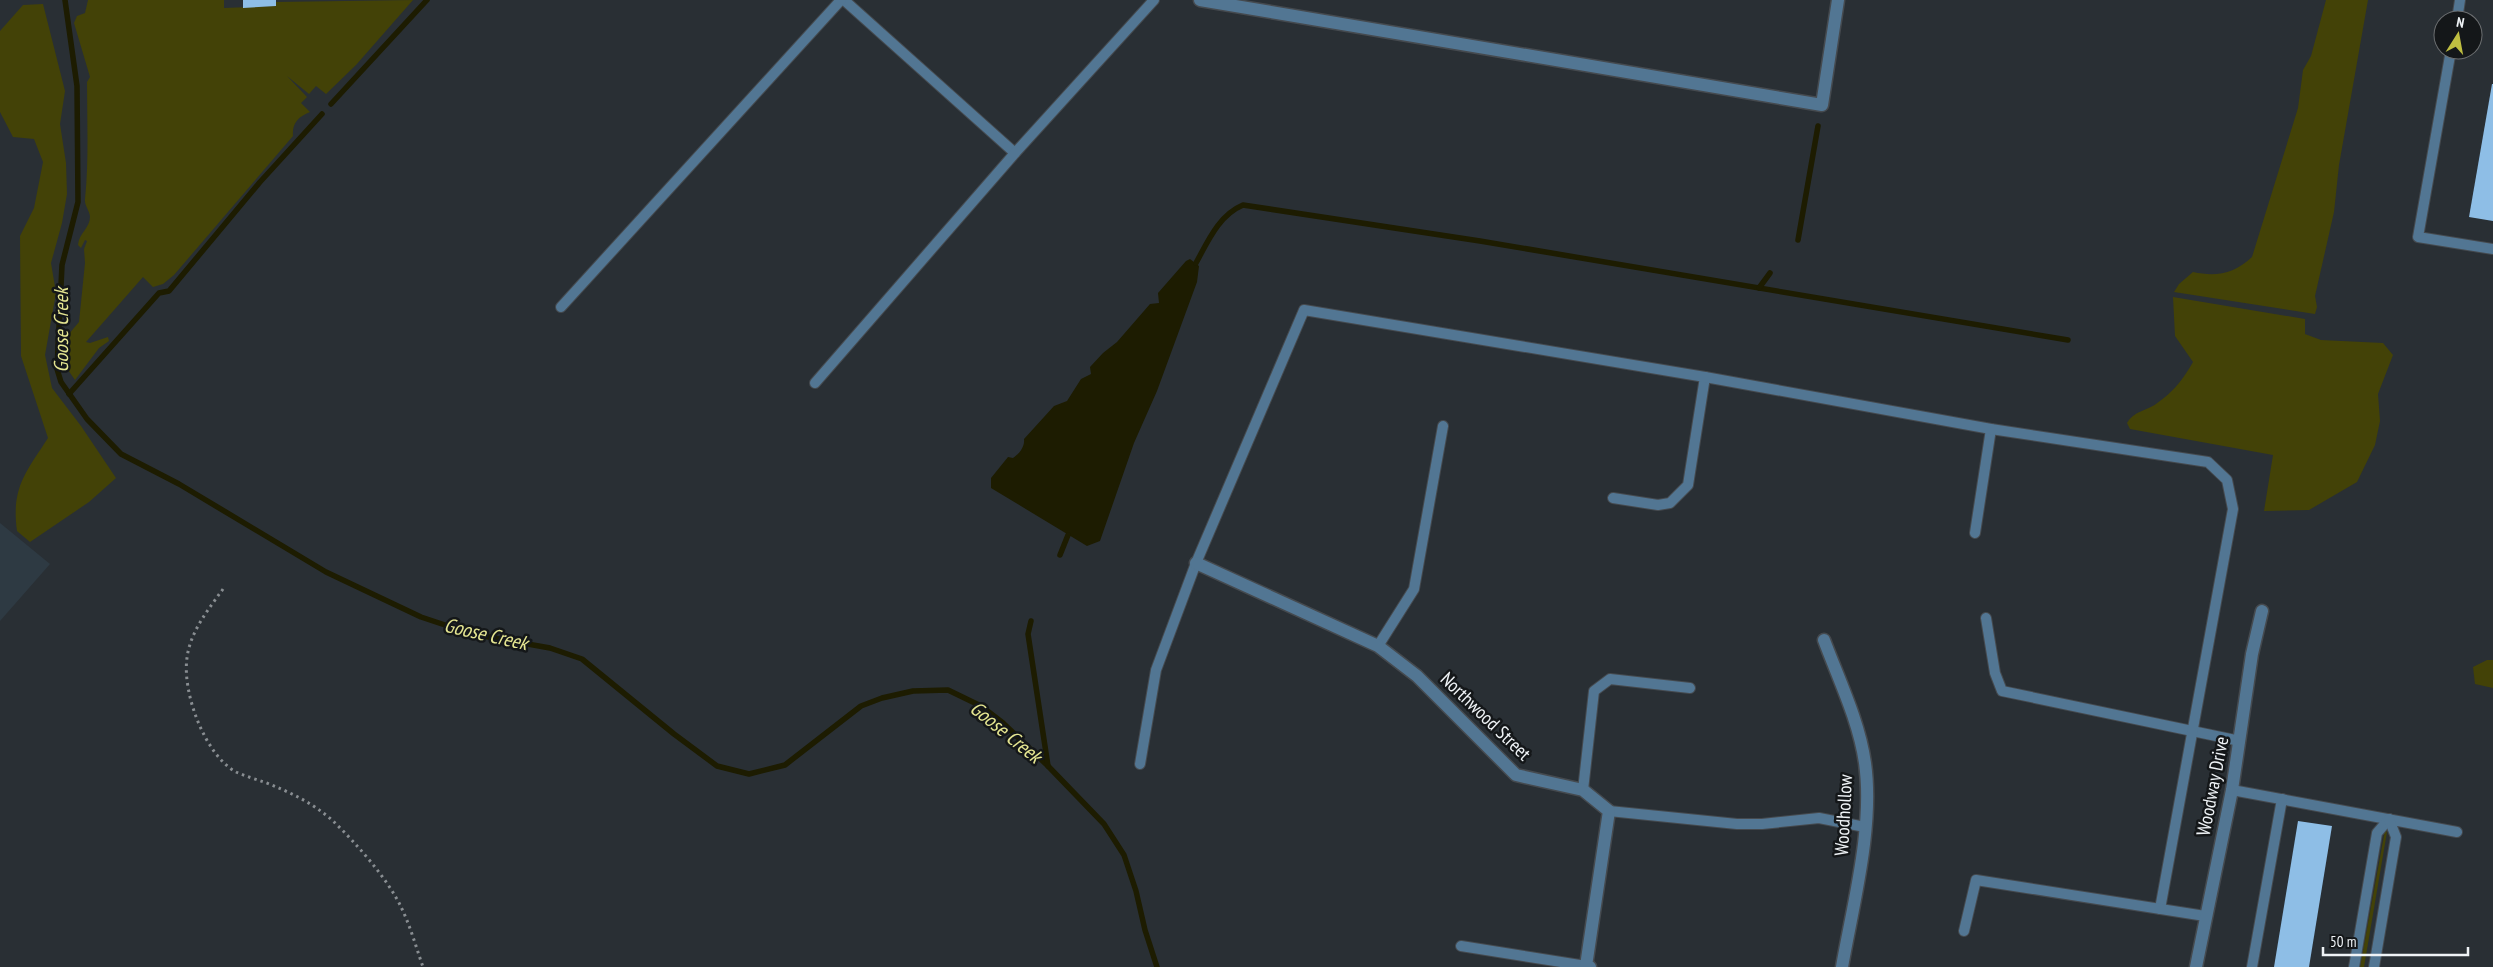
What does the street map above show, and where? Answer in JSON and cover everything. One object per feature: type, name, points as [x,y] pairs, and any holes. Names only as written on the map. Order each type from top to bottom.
[{"type":"street","points":[[1200,0],[1822,105],[1838,0]]},
{"type":"street","name":"Northwood Street","points":[[1196,563],[1378,646],[1417,676],[1516,775],[1583,790],[1609,811]]},
{"type":"street","name":"Woodway Drive","points":[[2196,967],[2232,790],[2252,654],[2262,611]]},
{"type":"street","name":"Woodhollow","points":[[1824,640],[1857,730],[1865,762],[1868,792],[1865,827],[1842,967]]},
{"type":"street","points":[[1590,967],[1586,966],[1609,811]]},
{"type":"lane","points":[[560,307],[841,0]]},
{"type":"lane","points":[[844,0],[1015,153]]},
{"type":"lane","points":[[815,383],[1015,153],[1154,0]]},
{"type":"lane","points":[[2449,60],[2418,237],[2493,249]]},
{"type":"lane","points":[[1140,764],[1156,670],[1196,563],[1304,310],[1705,377],[1990,429],[2208,462],[2227,480],[2233,509],[2160,909]]},
{"type":"lane","points":[[1613,498],[1658,505],[1670,503],[1688,484],[1705,377]]},
{"type":"lane","points":[[1378,646],[1414,589],[1443,426]]},
{"type":"lane","points":[[1975,534],[1990,429]]},
{"type":"lane","points":[[1986,618],[1996,674],[2002,691],[2240,741]]},
{"type":"lane","points":[[1583,790],[1594,691],[1610,679],[1690,688]]},
{"type":"lane","points":[[2232,790],[2457,832]]},
{"type":"lane","points":[[2252,967],[2282,799]]},
{"type":"lane","points":[[1609,811],[1737,824],[1762,824],[1819,818],[1865,827]]},
{"type":"lane","points":[[2354,967],[2377,833],[2389,819]]},
{"type":"lane","points":[[2374,967],[2396,836],[2389,819]]},
{"type":"lane","points":[[1964,931],[1976,880],[2205,916]]},
{"type":"lane","points":[[1461,946],[1565,966],[1586,966]]},
{"type":"path","points":[[223,589],[203,616],[193,635],[186,659],[193,707],[203,734],[218,758],[236,772],[298,795],[332,820],[362,850],[401,906],[423,967]]},
{"type":"shaded area","points":[[88,0],[224,0],[224,8],[276,6],[276,2],[413,0],[356,65],[326,94],[316,86],[309,94],[287,76],[307,97],[301,103],[310,112],[297,121],[293,136],[174,275],[163,284],[153,287],[143,277],[86,342],[90,343],[108,337],[109,341],[99,348],[75,380],[68,370],[70,365],[68,335],[79,322],[85,263],[84,249],[87,241],[85,240],[81,248],[78,245],[80,237],[90,221],[85,201],[87,82],[90,77],[74,23],[77,16],[85,13]]},
{"type":"shaded area","points":[[2326,0],[2368,0],[2339,165],[2334,212],[2315,296],[2317,307],[2315,314],[2174,292],[2179,284],[2193,272],[2224,273],[2245,263],[2252,257],[2298,108],[2303,70],[2311,56]]},
{"type":"shaded area","points":[[43,4],[65,91],[60,124],[66,163],[67,194],[62,223],[51,263],[56,293],[45,355],[52,388],[81,426],[116,478],[89,502],[30,542],[17,531],[16,503],[22,481],[48,438],[21,356],[20,236],[34,208],[43,162],[34,139],[13,137],[0,112],[0,31],[23,5]]},
{"type":"shaded area","points":[[1190,259],[1199,266],[1197,282],[1157,391],[1134,443],[1100,541],[1087,546],[991,488],[991,478],[1008,457],[1013,458],[1019,452],[1024,445],[1024,439],[1054,406],[1067,401],[1081,379],[1091,374],[1090,367],[1117,342],[1150,304],[1159,303],[1158,293],[1186,261]]},
{"type":"shaded area","points":[[2173,297],[2305,319],[2305,334],[2321,340],[2383,343],[2393,355],[2378,394],[2380,421],[2375,445],[2357,482],[2309,510],[2264,511],[2273,455],[2130,429],[2127,423],[2130,419],[2168,395],[2193,362],[2175,336]]},
{"type":"shaded area","points":[[0,523],[50,564],[0,621]]},
{"type":"shaded area","points":[[2487,660],[2493,660],[2493,688],[2475,684],[2473,667]]},
{"type":"shaded area","points":[[2385,830],[2387,832],[2364,967],[2360,967]]},
{"type":"building","points":[[243,0],[276,0],[276,6],[243,8]]},
{"type":"building","points":[[2493,84],[2493,221],[2469,217]]},
{"type":"building","points":[[2298,821],[2332,826],[2309,967],[2274,967]]},
{"type":"waterway","name":"Goose Creek","points":[[65,0],[77,86],[78,202],[62,265],[57,369],[61,382],[87,419],[121,454],[179,484],[326,572],[421,617],[472,634],[550,648],[582,659],[674,734],[717,766],[749,774],[785,765],[861,706],[882,698],[913,691],[948,690],[981,706],[1003,723],[1048,766],[1104,824],[1124,855],[1157,967]]},
{"type":"waterway","points":[[331,104],[427,0]]},
{"type":"waterway","points":[[69,394],[159,293],[169,291],[260,182],[322,114]]},
{"type":"waterway","points":[[1798,240],[1818,126]]},
{"type":"waterway","points":[[1196,263],[1221,222],[1227,215],[1243,205],[1480,241],[2068,340]]},
{"type":"waterway","points":[[1759,288],[1770,273]]},
{"type":"waterway","points":[[1060,555],[1068,535]]},
{"type":"waterway","points":[[1031,621],[1028,634],[1048,766]]}]
